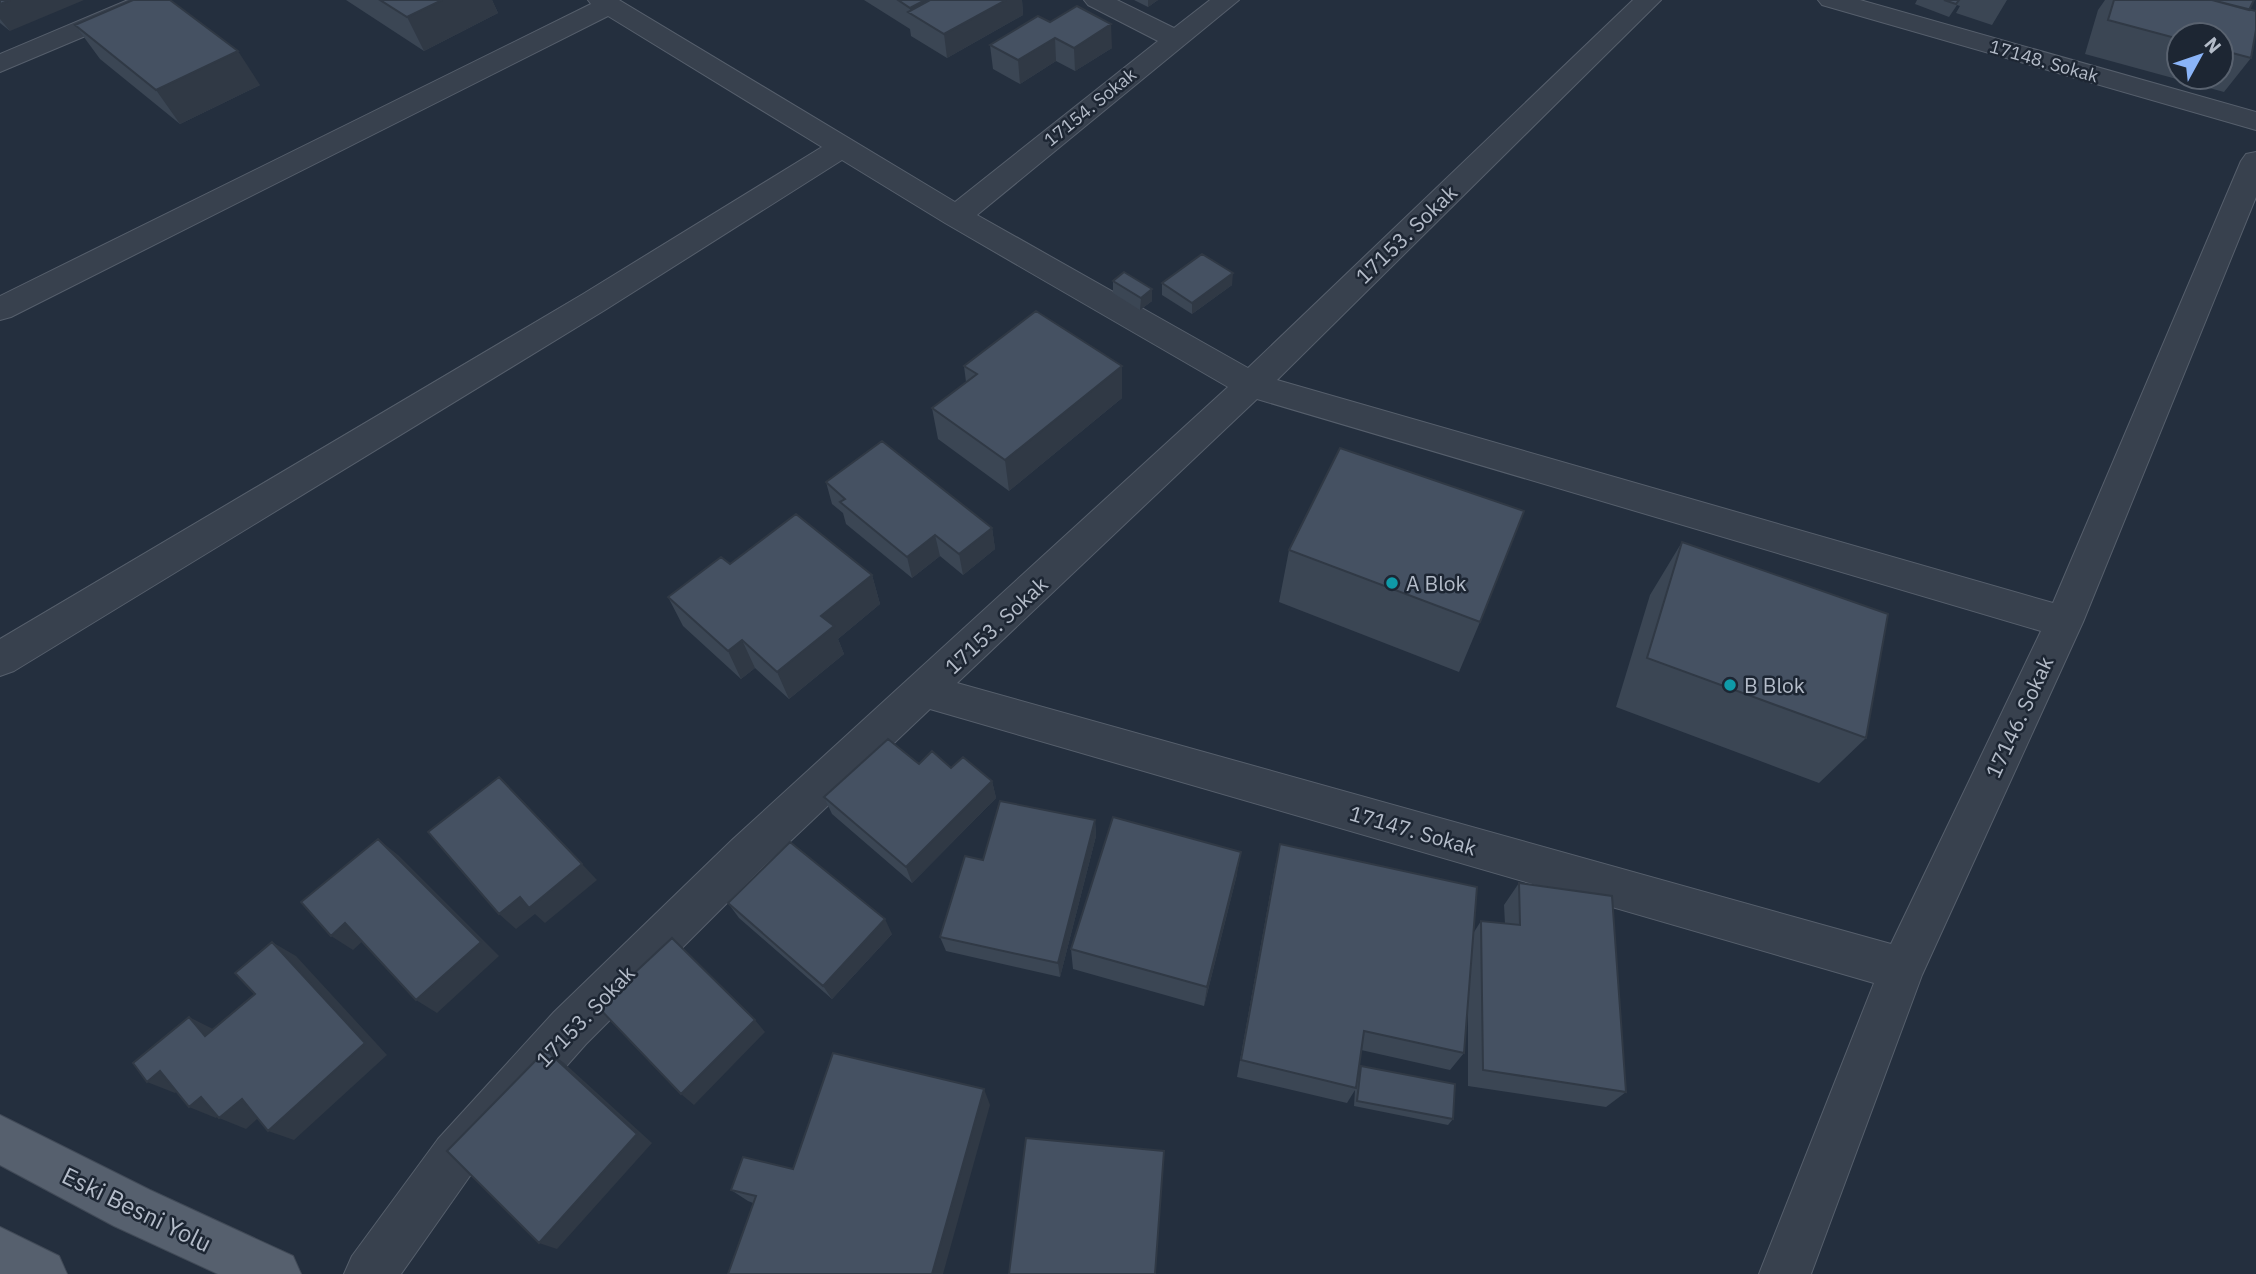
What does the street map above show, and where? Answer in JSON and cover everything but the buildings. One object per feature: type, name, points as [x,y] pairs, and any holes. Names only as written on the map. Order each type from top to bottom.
[{"type":"main road","name":"Eski Besni Yolu","points":[[0,1139],[121,1203],[275,1274]]},
{"type":"main road","points":[[0,1252],[41,1274]]},
{"type":"street","points":[[0,64],[150,0]]},
{"type":"street","points":[[1097,0],[1175,39]]},
{"type":"street","name":"17154. Sokak","points":[[956,216],[1226,0]]},
{"type":"street","name":"17148. Sokak","points":[[1831,0],[2256,121]]},
{"type":"street","points":[[4,300],[605,2],[956,216],[1251,385],[2064,622]]},
{"type":"street","name":"17153. Sokak","points":[[370,1274],[455,1156],[570,1028],[747,854],[1251,385],[1635,3]]},
{"type":"street","points":[[0,659],[594,302],[842,146]]},
{"type":"street","name":"17146. Sokak","points":[[1786,1274],[1902,970],[2064,622],[2256,161]]},
{"type":"street","name":"17147. Sokak","points":[[925,691],[1902,970]]},
{"type":"place","name":"A Blok","points":[[1392,583]]},
{"type":"place","name":"B Blok","points":[[1730,685]]}]
